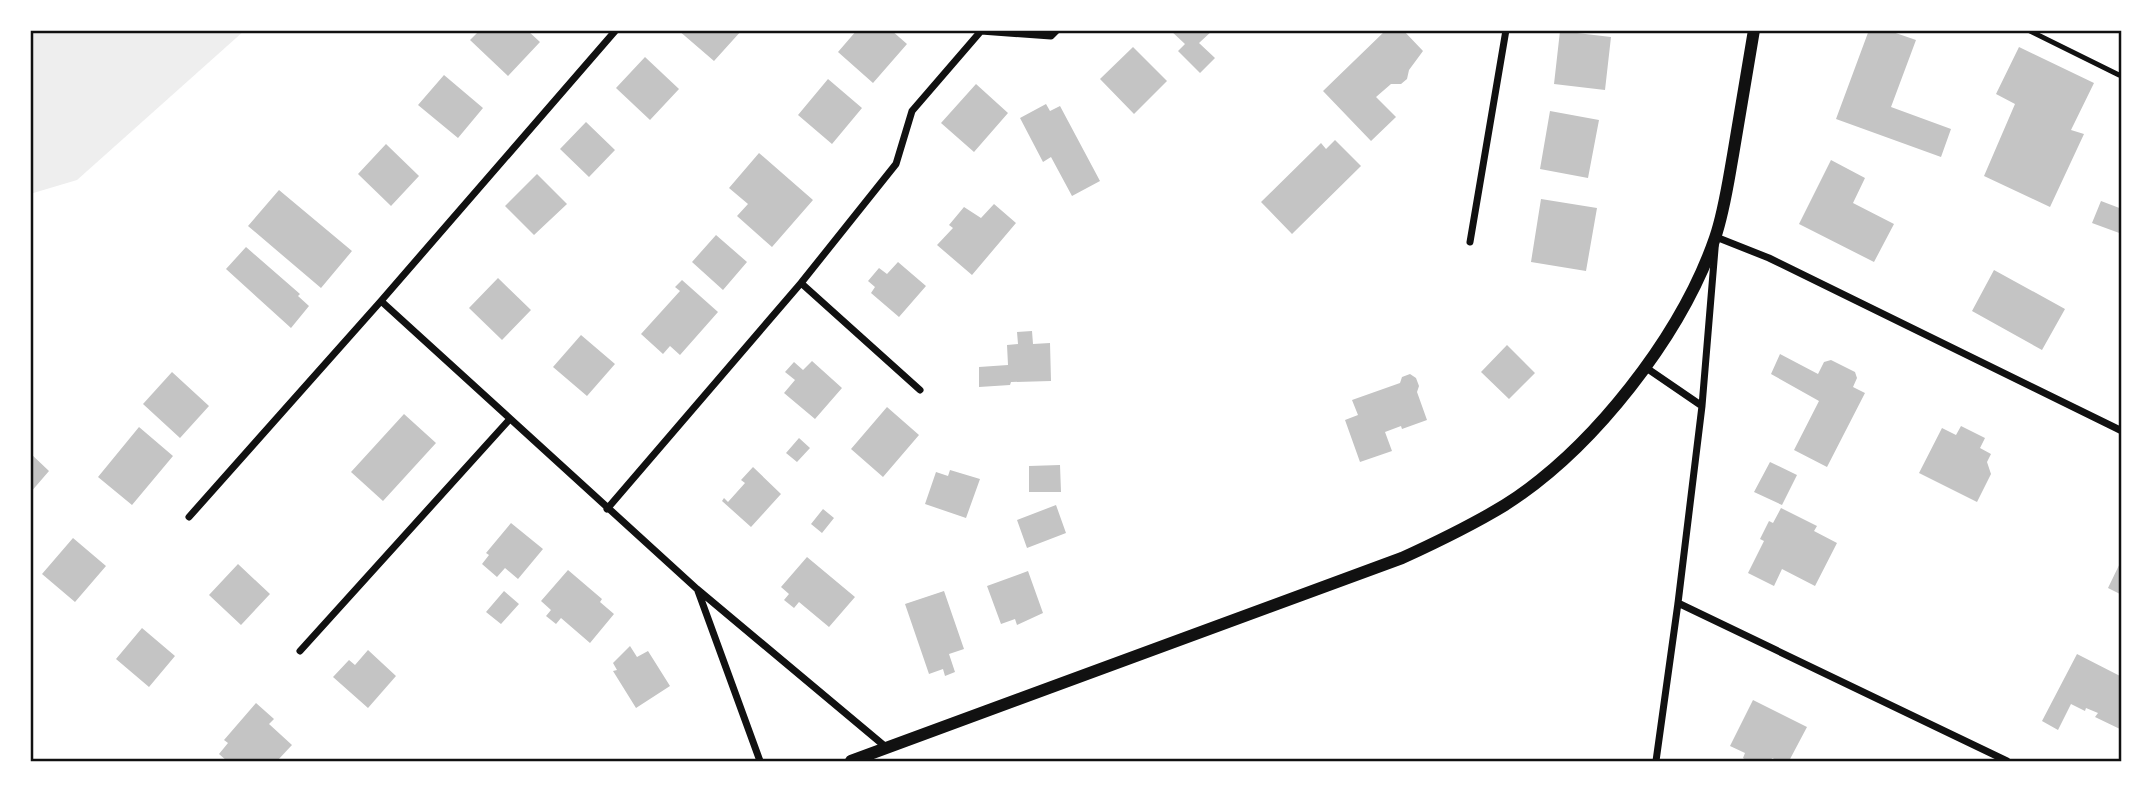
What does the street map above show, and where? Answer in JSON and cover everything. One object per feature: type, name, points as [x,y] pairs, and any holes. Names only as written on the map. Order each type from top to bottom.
[{"type":"street","points":[[189,517],[616,30]]},
{"type":"street","points":[[607,509],[801,283],[896,164],[912,111],[981,30],[1051,36],[1058,30]]},
{"type":"street","points":[[1470,242],[1506,30]]},
{"type":"street","points":[[1656,761],[1702,406],[1716,237],[1727,189],[1754,30]]},
{"type":"street","points":[[851,761],[1402,558],[1506,505],[1551,472],[1620,401],[1645,367],[1695,287],[1716,237]]},
{"type":"street","points":[[1716,237],[1769,258],[2122,431]]},
{"type":"street","points":[[801,283],[920,390]]},
{"type":"street","points":[[381,301],[697,589],[887,748]]},
{"type":"street","points":[[1645,367],[1702,406]]},
{"type":"street","points":[[300,651],[509,420]]},
{"type":"street","points":[[697,589],[760,761]]},
{"type":"street","points":[[1678,603],[2007,761]]},
{"type":"lane","points":[[2028,30],[2119,75]]},
{"type":"shaded area","points":[[30,30],[245,30],[77,180],[30,194]]},
{"type":"building","points":[[480,30],[527,30],[540,42],[508,76],[470,40]]},
{"type":"building","points":[[678,30],[742,30],[714,61]]},
{"type":"building","points":[[857,30],[891,30],[907,44],[873,83],[838,52]]},
{"type":"building","points":[[1170,30],[1213,30],[1199,43],[1215,58],[1200,73],[1178,51],[1185,44]]},
{"type":"building","points":[[1386,30],[1403,30],[1423,51],[1409,70],[1407,79],[1401,84],[1391,84],[1376,97],[1396,117],[1371,141],[1323,91]]},
{"type":"building","points":[[1869,30],[1887,30],[1916,40],[1891,107],[1951,129],[1941,157],[1836,119]]},
{"type":"building","points":[[1560,31],[1611,37],[1605,90],[1554,84]]},
{"type":"building","points":[[1133,47],[1167,81],[1134,114],[1100,79]]},
{"type":"building","points":[[2019,47],[2094,83],[2071,130],[2084,134],[2050,207],[1984,176],[2015,104],[1996,94]]},
{"type":"building","points":[[645,57],[679,89],[650,120],[616,88]]},
{"type":"building","points":[[444,75],[483,108],[458,138],[418,105]]},
{"type":"building","points":[[828,79],[862,108],[832,144],[798,115]]},
{"type":"building","points":[[976,84],[1008,113],[974,152],[941,123]]},
{"type":"building","points":[[1046,104],[1050,111],[1060,106],[1100,181],[1072,196],[1051,157],[1043,162],[1020,118]]},
{"type":"building","points":[[1550,111],[1599,120],[1588,178],[1540,169]]},
{"type":"building","points":[[586,122],[615,150],[589,177],[560,149]]},
{"type":"building","points":[[1335,140],[1361,166],[1292,234],[1261,202],[1321,143],[1326,149]]},
{"type":"building","points":[[386,144],[419,176],[391,206],[358,174]]},
{"type":"building","points":[[759,153],[813,200],[772,247],[737,216],[748,204],[729,188]]},
{"type":"building","points":[[1831,160],[1865,178],[1853,203],[1894,224],[1874,262],[1799,224]]},
{"type":"building","points":[[537,174],[567,204],[534,235],[505,206]]},
{"type":"building","points":[[279,190],[352,251],[321,288],[248,226]]},
{"type":"building","points":[[1541,199],[1597,208],[1586,271],[1531,262]]},
{"type":"building","points":[[2101,201],[2122,209],[2122,234],[2092,223]]},
{"type":"building","points":[[994,204],[1016,223],[972,275],[937,245],[953,228],[949,225],[964,207],[981,218]]},
{"type":"building","points":[[716,235],[747,262],[723,290],[692,262]]},
{"type":"building","points":[[246,247],[300,294],[298,296],[309,306],[291,328],[226,269]]},
{"type":"building","points":[[898,262],[926,286],[899,317],[871,293],[875,287],[868,281],[879,268],[887,274]]},
{"type":"building","points":[[1994,270],[2065,309],[2042,350],[1972,311]]},
{"type":"building","points":[[498,278],[531,310],[502,340],[469,308]]},
{"type":"building","points":[[682,280],[718,312],[680,355],[670,346],[663,354],[641,334],[680,291],[675,287]]},
{"type":"building","points":[[1032,331],[1033,344],[1050,343],[1051,381],[1011,382],[1010,385],[979,387],[979,367],[1008,365],[1007,345],[1018,344],[1017,332]]},
{"type":"building","points":[[581,335],[615,364],[587,396],[553,367]]},
{"type":"building","points":[[1507,345],[1535,373],[1509,399],[1481,372]]},
{"type":"building","points":[[1780,354],[1818,374],[1824,362],[1831,360],[1855,372],[1857,378],[1853,387],[1865,393],[1827,467],[1794,450],[1819,401],[1771,374]]},
{"type":"building","points":[[812,361],[842,388],[815,419],[784,393],[795,380],[785,372],[794,362],[803,370]]},
{"type":"building","points":[[172,372],[209,406],[180,438],[143,404]]},
{"type":"building","points":[[1410,374],[1416,378],[1419,386],[1417,392],[1427,420],[1385,432],[1392,451],[1360,462],[1345,420],[1358,415],[1352,400],[1400,383],[1402,377]]},
{"type":"building","points":[[887,407],[919,435],[883,477],[851,449]]},
{"type":"building","points":[[404,414],[436,443],[383,501],[351,472]]},
{"type":"building","points":[[1961,426],[1985,438],[1980,448],[1991,454],[1987,462],[1991,474],[1977,502],[1919,473],[1942,428],[1956,435]]},
{"type":"building","points":[[139,427],[173,456],[132,505],[98,477]]},
{"type":"building","points":[[799,438],[810,448],[797,462],[786,453]]},
{"type":"building","points":[[30,453],[49,471],[30,493]]},
{"type":"building","points":[[1770,462],[1797,475],[1782,505],[1754,492]]},
{"type":"building","points":[[1060,465],[1061,492],[1029,492],[1029,466]]},
{"type":"building","points":[[753,467],[781,494],[751,527],[722,501],[724,498],[728,502],[745,483],[741,480]]},
{"type":"building","points":[[950,470],[980,479],[966,518],[925,504],[936,472],[948,476]]},
{"type":"building","points":[[1056,505],[1066,533],[1027,548],[1017,520]]},
{"type":"building","points":[[1781,508],[1817,526],[1814,531],[1837,543],[1815,586],[1782,569],[1774,586],[1748,573],[1764,541],[1760,539],[1769,521],[1773,523]]},
{"type":"building","points":[[823,509],[834,518],[822,533],[811,524]]},
{"type":"building","points":[[511,523],[543,549],[518,579],[505,568],[497,577],[482,564],[489,555],[486,553]]},
{"type":"building","points":[[73,538],[106,566],[75,602],[42,574]]},
{"type":"building","points":[[807,557],[855,597],[829,627],[799,602],[794,608],[784,600],[789,594],[781,587]]},
{"type":"building","points":[[2122,559],[2122,595],[2108,588]]},
{"type":"building","points":[[238,564],[270,594],[241,625],[209,595]]},
{"type":"building","points":[[568,570],[602,599],[600,602],[614,614],[590,643],[561,618],[556,624],[546,616],[551,610],[541,601]]},
{"type":"building","points":[[1028,571],[1043,613],[1017,625],[1015,619],[1001,624],[987,586]]},
{"type":"building","points":[[504,591],[519,604],[501,624],[486,612]]},
{"type":"building","points":[[944,591],[964,649],[949,654],[955,672],[945,676],[943,669],[929,674],[905,604]]},
{"type":"building","points":[[142,628],[175,656],[149,687],[116,659]]},
{"type":"building","points":[[630,646],[637,657],[648,651],[670,686],[636,708],[613,671],[617,670],[613,663]]},
{"type":"building","points":[[368,650],[396,676],[368,708],[333,677],[349,660],[355,665]]},
{"type":"building","points":[[2077,654],[2122,677],[2122,730],[2095,717],[2098,713],[2086,708],[2085,711],[2071,704],[2058,730],[2042,721]]},
{"type":"building","points":[[1753,700],[1807,727],[1789,761],[1772,758],[1771,761],[1747,761],[1743,758],[1745,753],[1730,746]]},
{"type":"building","points":[[256,703],[274,719],[269,724],[292,745],[277,761],[227,761],[219,754],[228,743],[224,740]]}]
